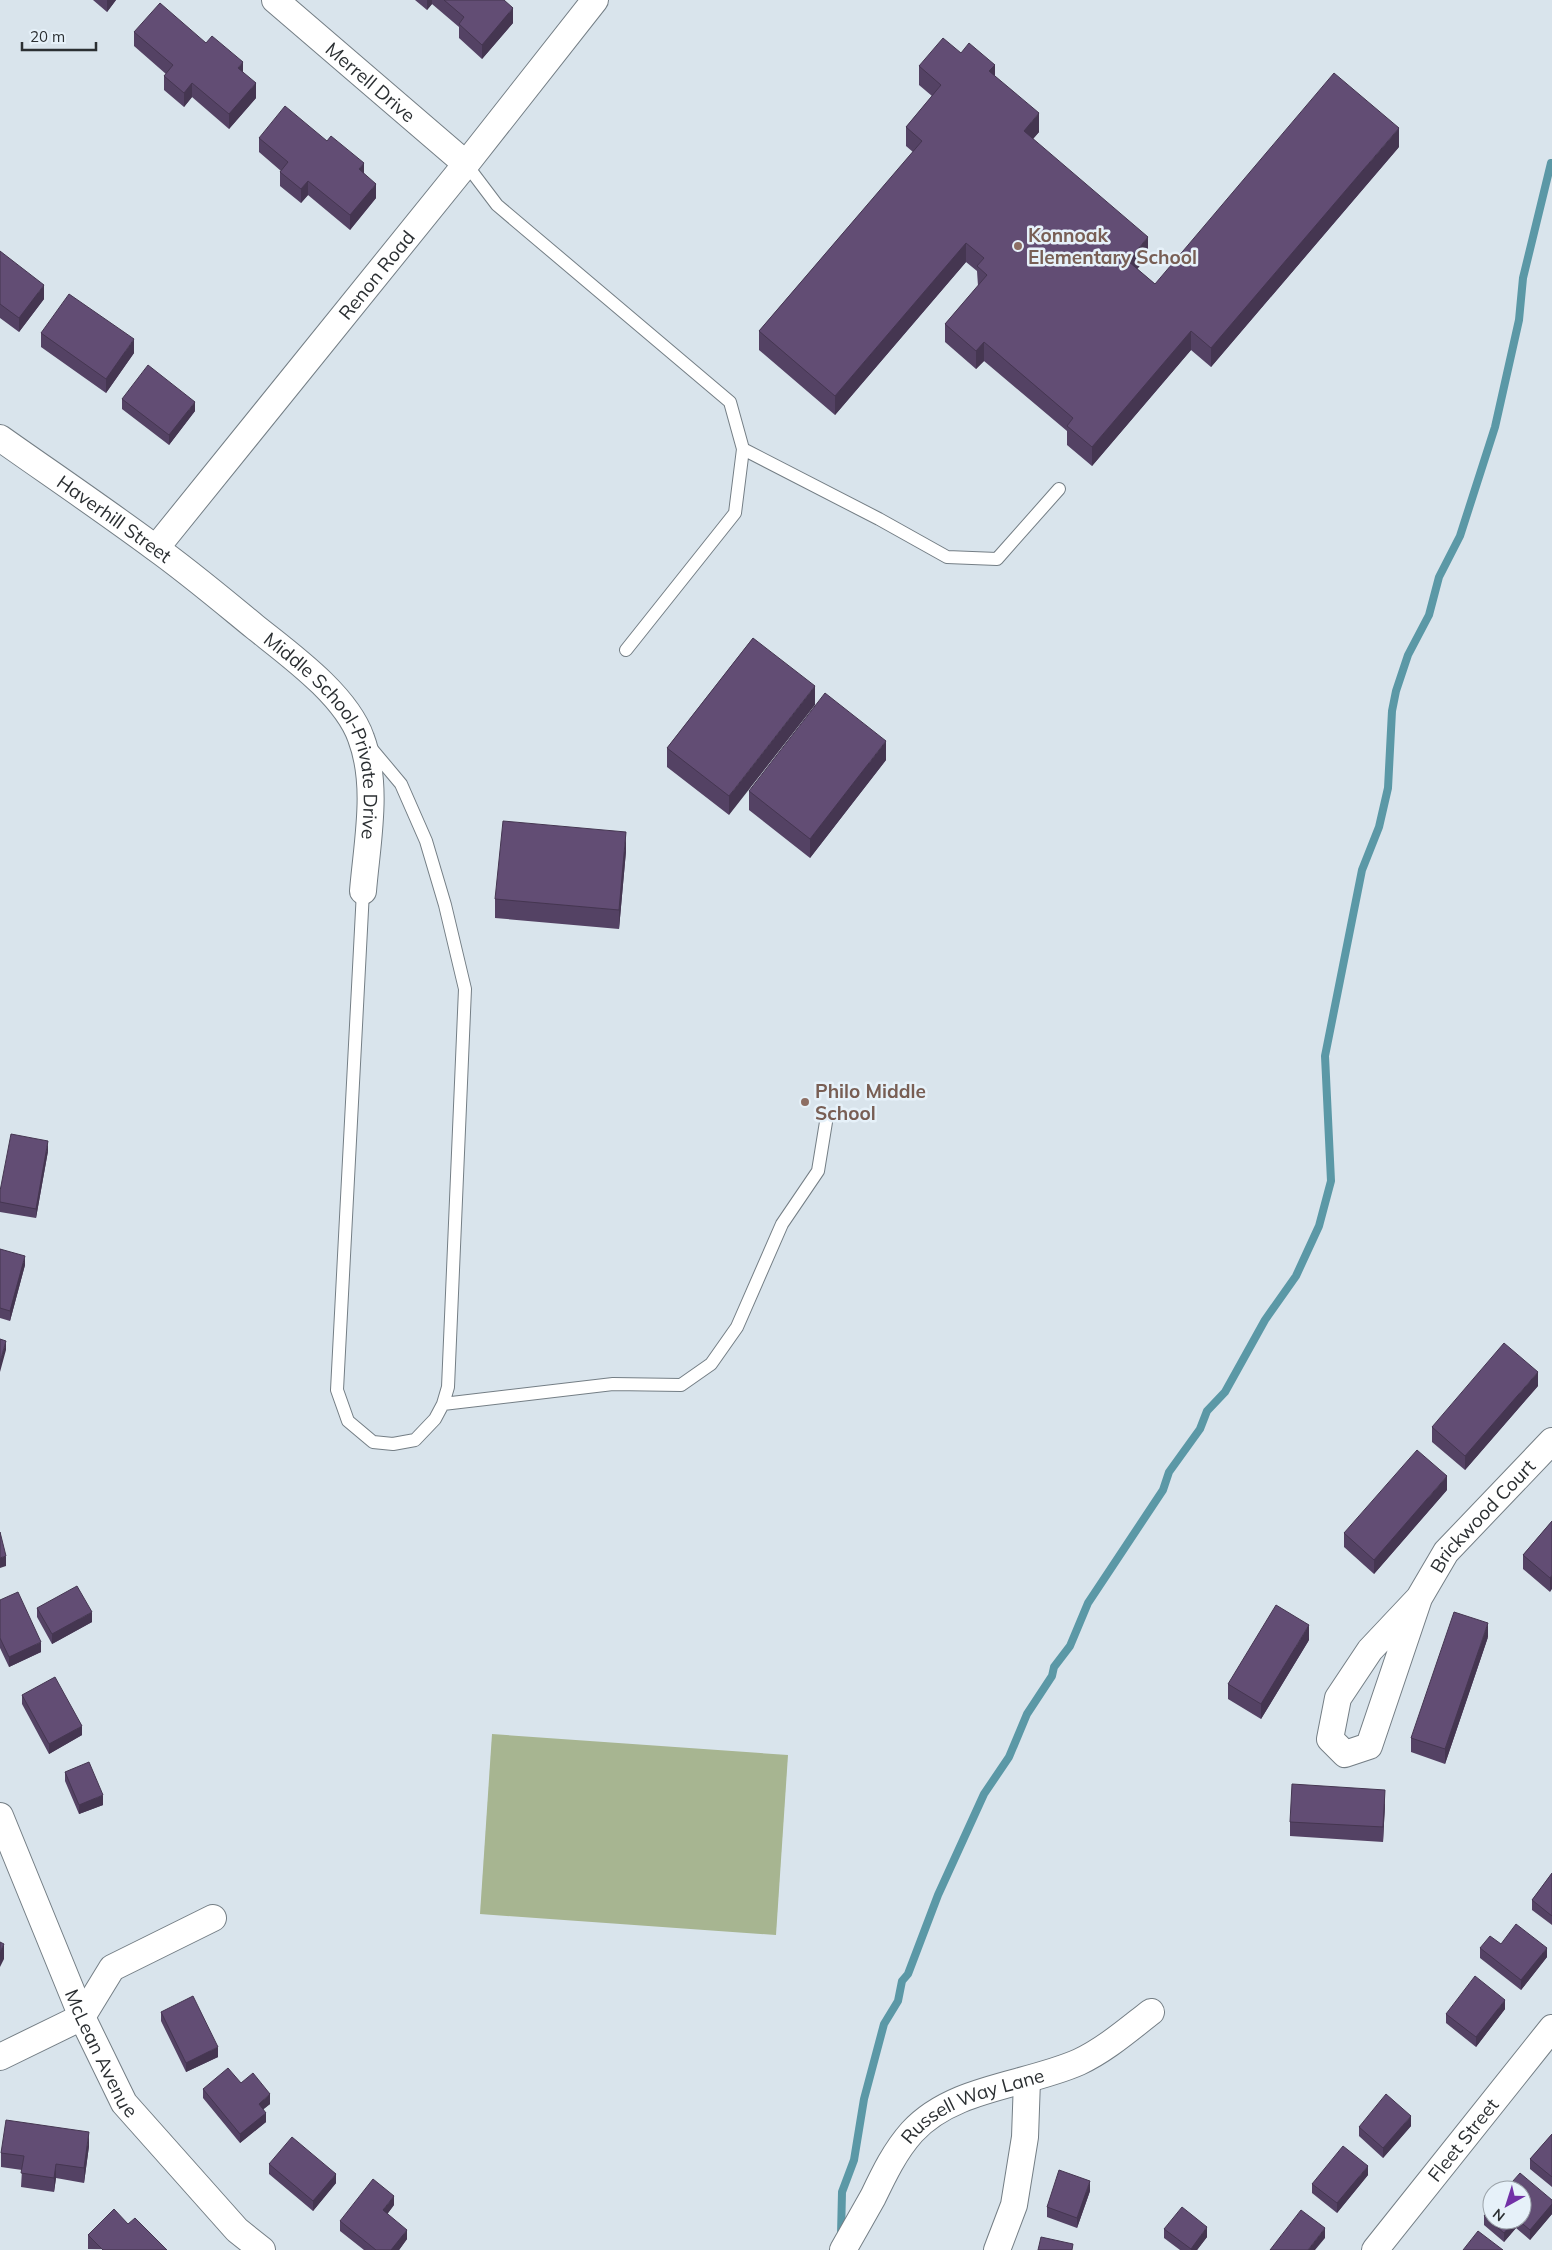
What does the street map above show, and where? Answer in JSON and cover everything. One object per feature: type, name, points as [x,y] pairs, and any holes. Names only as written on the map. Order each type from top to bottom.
[{"type":"street","name":"Merrell Drive","points":[[275,0],[466,164]]},
{"type":"street","name":"Renon Road","points":[[156,548],[596,0]]},
{"type":"street","name":"Haverhill Street","points":[[0,438],[156,548],[226,604]]},
{"type":"street","name":"Middle School-Private Drive","points":[[226,604],[296,660],[336,698],[350,716],[361,736],[368,758],[371,790],[363,891]]},
{"type":"street","name":"Brickwood Court","points":[[1419,1598],[1370,1650],[1338,1698],[1330,1739],[1345,1754],[1369,1746],[1419,1598],[1446,1552],[1552,1440]]},
{"type":"street","name":"McLean Avenue","points":[[0,1816],[82,2017],[124,2103],[237,2230],[262,2250]]},
{"type":"street","points":[[0,2057],[82,2017],[112,1968],[213,1918]]},
{"type":"street","name":"Russell Way Lane","points":[[843,2250],[892,2158],[913,2131],[938,2109],[969,2096],[1028,2080],[1080,2061],[1118,2037],[1151,2012]]},
{"type":"street","name":"Fleet Street","points":[[1375,2250],[1552,2028]]},
{"type":"street","points":[[996,2250],[1014,2205],[1025,2138],[1028,2080]]},
{"type":"lane","points":[[466,164],[498,205],[730,402],[743,449],[735,513],[626,650]]},
{"type":"lane","points":[[743,449],[879,519],[947,557],[997,559],[1059,489]]},
{"type":"lane","points":[[361,736],[401,784],[426,841],[445,905],[466,989],[448,1387],[444,1404],[434,1419],[415,1440],[393,1444],[373,1442],[348,1421],[337,1390],[363,891]]},
{"type":"lane","points":[[444,1404],[613,1384],[681,1385],[711,1364],[737,1327],[782,1224],[818,1171],[826,1122]]},
{"type":"green space","points":[[492,1734],[788,1755],[776,1935],[480,1914]]},
{"type":"building","points":[[444,0],[504,0],[513,8],[482,45],[459,24],[464,17]]},
{"type":"building","points":[[160,3],[206,43],[212,36],[243,62],[238,68],[256,83],[229,114],[192,83],[184,93],[164,76],[173,65],[134,32]]},
{"type":"building","points":[[943,38],[961,53],[969,43],[995,65],[989,71],[1039,113],[1024,131],[1148,237],[1128,261],[1155,284],[1334,73],[1399,128],[1211,348],[1191,331],[1092,447],[1067,426],[1073,418],[984,342],[976,351],[945,324],[987,275],[977,266],[984,258],[966,243],[835,396],[759,331],[922,141],[906,127],[941,85],[919,66]]},
{"type":"building","points":[[285,106],[327,141],[331,136],[364,163],[359,169],[376,184],[350,215],[308,181],[301,189],[280,172],[288,162],[259,138]]},
{"type":"building","points":[[0,251],[44,285],[19,318],[0,304]]},
{"type":"building","points":[[69,294],[134,339],[106,379],[41,333]]},
{"type":"building","points":[[148,365],[195,402],[169,435],[122,399]]},
{"type":"building","points":[[753,638],[815,686],[729,796],[667,748]]},
{"type":"building","points":[[825,693],[886,741],[810,839],[749,791]]},
{"type":"building","points":[[503,821],[626,832],[619,910],[495,899]]},
{"type":"building","points":[[11,1134],[48,1141],[36,1209],[0,1202],[0,1191]]},
{"type":"building","points":[[0,1249],[25,1256],[10,1311],[0,1308]]},
{"type":"building","points":[[0,1339],[6,1341],[0,1362]]},
{"type":"building","points":[[1504,1343],[1538,1372],[1465,1456],[1432,1427]]},
{"type":"building","points":[[1417,1450],[1447,1476],[1374,1560],[1344,1533]]},
{"type":"building","points":[[1552,1521],[1552,1575],[1550,1578],[1523,1555]]},
{"type":"building","points":[[0,1532],[6,1556],[0,1558]]},
{"type":"building","points":[[77,1586],[92,1612],[52,1634],[37,1608]]},
{"type":"building","points":[[18,1592],[41,1642],[9,1657],[0,1638],[0,1600]]},
{"type":"building","points":[[1276,1605],[1309,1625],[1261,1704],[1228,1684]]},
{"type":"building","points":[[1454,1612],[1488,1623],[1445,1749],[1411,1738]]},
{"type":"building","points":[[55,1677],[82,1726],[49,1744],[22,1695]]},
{"type":"building","points":[[89,1762],[103,1795],[79,1805],[65,1772]]},
{"type":"building","points":[[1292,1784],[1385,1790],[1383,1827],[1290,1822]]},
{"type":"building","points":[[1552,1873],[1552,1916],[1532,1900]]},
{"type":"building","points":[[1516,1924],[1547,1948],[1521,1980],[1480,1948],[1490,1936],[1501,1944]]},
{"type":"building","points":[[0,1942],[4,1944],[0,1952]]},
{"type":"building","points":[[1475,1976],[1505,2000],[1476,2037],[1446,2014]]},
{"type":"building","points":[[193,1996],[218,2047],[186,2063],[161,2012]]},
{"type":"building","points":[[228,2068],[241,2083],[253,2073],[270,2094],[259,2104],[266,2113],[240,2134],[203,2089]]},
{"type":"building","points":[[1386,2094],[1411,2116],[1383,2148],[1359,2127]]},
{"type":"building","points":[[6,2120],[89,2132],[84,2168],[56,2164],[54,2178],[21,2173],[24,2156],[1,2153]]},
{"type":"building","points":[[1552,2134],[1552,2177],[1530,2159]]},
{"type":"building","points":[[292,2137],[336,2174],[313,2201],[269,2164]]},
{"type":"building","points":[[1343,2146],[1368,2166],[1337,2203],[1312,2184]]},
{"type":"building","points":[[1059,2170],[1090,2181],[1077,2218],[1047,2207]]},
{"type":"building","points":[[1520,2173],[1528,2180],[1514,2180]]},
{"type":"building","points":[[373,2179],[394,2196],[383,2210],[407,2230],[391,2250],[376,2250],[340,2221]]},
{"type":"building","points":[[1532,2183],[1552,2200],[1552,2204],[1532,2228]]},
{"type":"building","points":[[1182,2207],[1207,2227],[1191,2249],[1164,2229]]},
{"type":"building","points":[[114,2209],[128,2224],[135,2218],[167,2250],[103,2250],[88,2235]]},
{"type":"building","points":[[1301,2210],[1325,2228],[1308,2250],[1270,2250]]},
{"type":"building","points":[[1478,2231],[1503,2250],[1463,2250]]},
{"type":"building","points":[[1041,2237],[1073,2244],[1072,2250],[1038,2250]]},
{"type":"waterway","points":[[841,2235],[842,2192],[854,2160],[864,2099],[884,2024],[898,2001],[902,1981],[908,1974],[938,1895],[984,1794],[1009,1757],[1027,1714],[1052,1676],[1054,1667],[1070,1646],[1088,1603],[1163,1490],[1169,1472],[1200,1429],[1207,1411],[1225,1392],[1265,1320],[1296,1276],[1319,1226],[1331,1181],[1325,1056],[1362,870],[1379,827],[1388,788],[1392,711],[1396,691],[1408,655],[1429,615],[1439,577],[1460,536],[1495,427],[1519,320],[1523,278],[1551,163]]},
{"type":"place","name":"Konnoak Elementary School","points":[[1018,246]]},
{"type":"place","name":"Philo Middle School","points":[[805,1102]]}]
